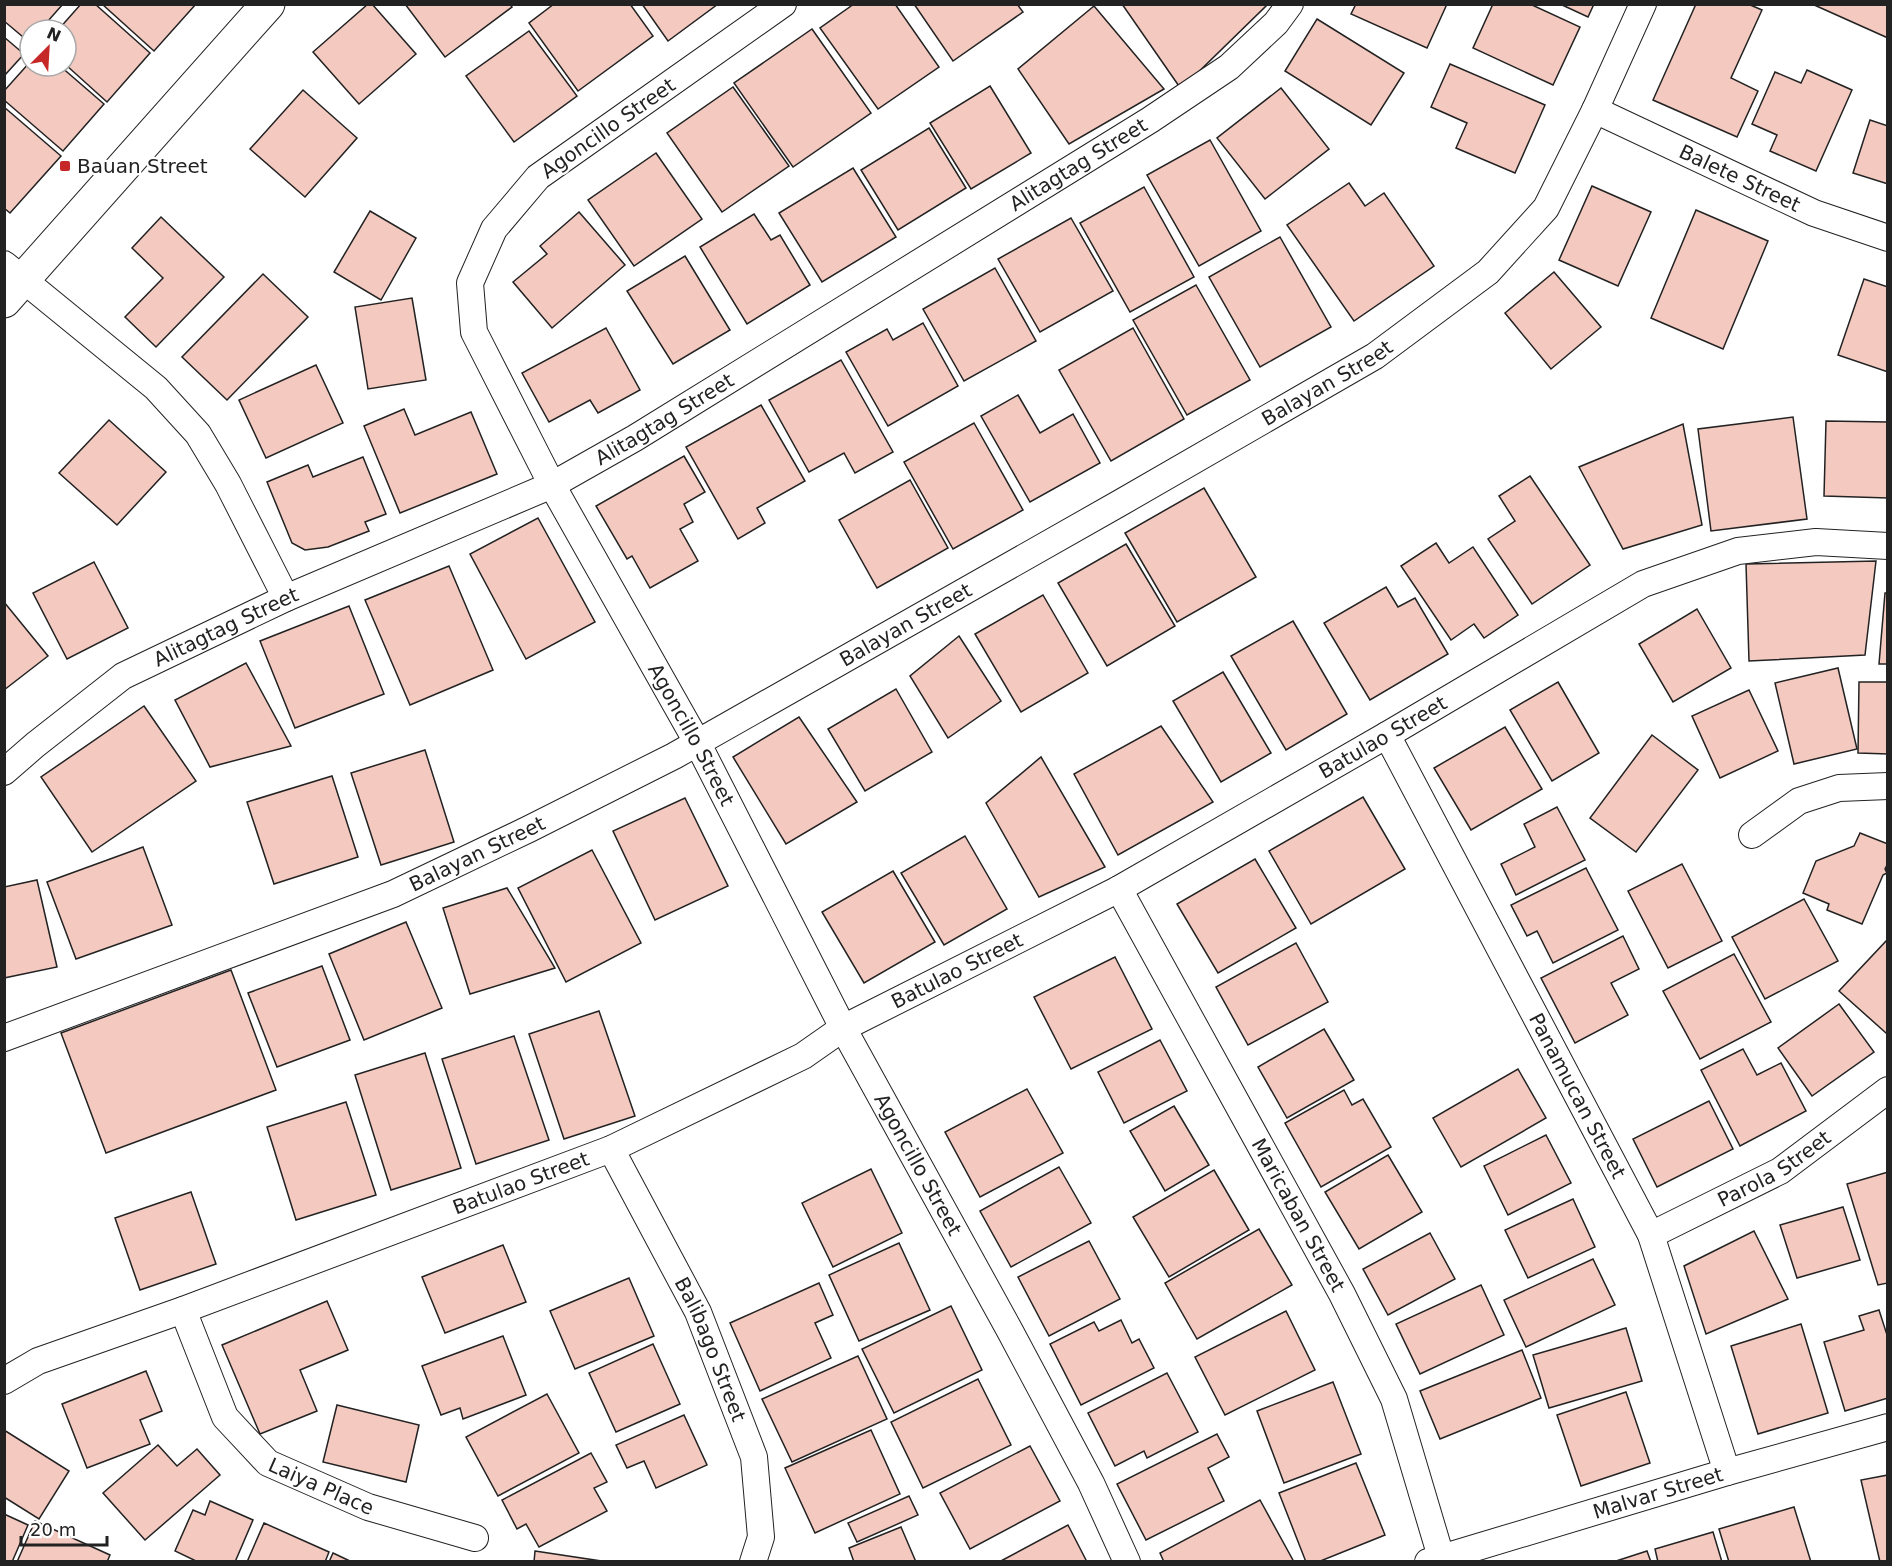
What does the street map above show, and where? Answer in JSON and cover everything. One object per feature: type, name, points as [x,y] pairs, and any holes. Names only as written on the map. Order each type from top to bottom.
[{"type":"street","points":[[268,4],[11,282],[156,388],[198,434],[228,484],[286,598]]},
{"type":"street","name":"Agoncillo Street","points":[[783,4],[538,177],[494,229],[470,283],[474,332],[552,485],[697,742],[843,1028],[1032,1371],[1091,1483],[1127,1562]]},
{"type":"street","name":"Alitagtag Street","points":[[4,772],[123,676],[286,598],[552,485],[635,438],[1150,120],[1229,67],[1276,23],[1290,4]]},
{"type":"street","name":"Balayan Street","points":[[4,1038],[393,894],[529,829],[674,756],[1375,356],[1488,272],[1546,208],[1595,110],[1643,4]]},
{"type":"street","name":"Balete Street","points":[[1595,110],[1814,213],[1887,238]]},
{"type":"street","name":"Batulao Street","points":[[4,1381],[38,1361],[183,1310],[611,1149],[803,1056],[843,1028],[1119,889],[1643,584],[1738,551],[1816,542],[1887,546]]},
{"type":"street","name":"Panamucan Street","points":[[1387,735],[1651,1235],[1727,1472]]},
{"type":"street","points":[[1752,836],[1799,801],[1839,788],[1887,786]]},
{"type":"street","name":"Maricaban Street","points":[[1119,889],[1342,1294],[1394,1399],[1435,1559]]},
{"type":"street","name":"Parola Street","points":[[1651,1235],[1780,1171],[1887,1090]]},
{"type":"street","name":"Balibago Street","points":[[611,1149],[698,1312],[754,1457],[761,1537],[753,1562]]},
{"type":"street","name":"Laiya Place","points":[[183,1310],[225,1417],[268,1463],[368,1507],[475,1538]]},
{"type":"street","name":"Malvar Street","points":[[1435,1559],[1887,1427]]},
{"type":"building","points":[[4,4],[63,4],[51,18],[18,18],[18,33],[4,21]]},
{"type":"building","points":[[81,4],[95,4],[150,53],[107,102],[78,76],[78,18],[69,18]]},
{"type":"building","points":[[102,4],[196,4],[154,51]]},
{"type":"building","points":[[368,4],[372,4],[416,54],[359,104],[313,52]]},
{"type":"building","points":[[405,4],[510,4],[512,7],[445,57]]},
{"type":"building","points":[[554,4],[630,4],[653,36],[578,91],[529,23]]},
{"type":"building","points":[[642,4],[718,4],[668,41]]},
{"type":"building","points":[[854,4],[895,4],[939,67],[878,109],[820,28]]},
{"type":"building","points":[[914,4],[1017,4],[1023,12],[953,61]]},
{"type":"building","points":[[1122,4],[1265,4],[1266,6],[1181,89]]},
{"type":"building","points":[[1356,4],[1447,4],[1427,48],[1351,14]]},
{"type":"building","points":[[1493,4],[1530,4],[1580,27],[1553,85],[1473,48]]},
{"type":"building","points":[[1560,4],[1594,4],[1588,17]]},
{"type":"building","points":[[1696,4],[1748,4],[1762,10],[1731,78],[1758,91],[1737,137],[1653,100]]},
{"type":"building","points":[[1812,4],[1888,4],[1888,38]]},
{"type":"building","points":[[1094,6],[1164,89],[1069,144],[1018,69]]},
{"type":"building","points":[[1317,19],[1404,73],[1371,125],[1285,71]]},
{"type":"building","points":[[812,29],[871,113],[793,167],[734,83]]},
{"type":"building","points":[[529,31],[577,96],[514,142],[466,76]]},
{"type":"building","points":[[4,37],[18,49],[18,61],[4,76]]},
{"type":"building","points":[[1450,64],[1545,105],[1515,173],[1456,148],[1467,123],[1431,107]]},
{"type":"building","points":[[1807,70],[1852,90],[1816,171],[1770,151],[1777,135],[1752,124],[1775,72],[1801,83]]},
{"type":"building","points":[[18,75],[18,78],[74,78],[104,104],[63,151],[4,100],[4,91]]},
{"type":"building","points":[[990,86],[1031,153],[971,189],[930,123]]},
{"type":"building","points":[[733,87],[789,166],[722,212],[667,133]]},
{"type":"building","points":[[1281,88],[1329,149],[1265,199],[1217,138]]},
{"type":"building","points":[[303,90],[357,138],[305,197],[250,149]]},
{"type":"building","points":[[4,107],[61,156],[10,213],[4,208]]},
{"type":"building","points":[[1870,120],[1888,126],[1888,184],[1853,173]]},
{"type":"building","points":[[929,128],[966,188],[898,230],[861,170]]},
{"type":"building","points":[[1210,140],[1261,231],[1199,266],[1147,175]]},
{"type":"building","points":[[656,153],[702,219],[634,266],[588,200]]},
{"type":"building","points":[[853,168],[896,237],[822,282],[779,213]]},
{"type":"building","points":[[1349,183],[1365,206],[1384,193],[1434,266],[1354,321],[1287,225]]},
{"type":"building","points":[[1592,186],[1651,212],[1618,286],[1559,260]]},
{"type":"building","points":[[1144,187],[1194,277],[1130,312],[1080,223]]},
{"type":"building","points":[[1696,210],[1768,241],[1723,349],[1651,318]]},
{"type":"building","points":[[370,211],[416,238],[381,300],[334,272]]},
{"type":"building","points":[[579,212],[625,265],[552,328],[513,282],[547,254],[540,246]]},
{"type":"building","points":[[754,214],[771,240],[780,235],[810,285],[747,324],[700,247]]},
{"type":"building","points":[[161,217],[224,277],[156,347],[125,317],[163,278],[132,248]]},
{"type":"building","points":[[1071,218],[1113,291],[1040,332],[998,259]]},
{"type":"building","points":[[1280,237],[1331,327],[1260,367],[1209,277]]},
{"type":"building","points":[[685,256],[730,330],[673,364],[627,291]]},
{"type":"building","points":[[995,268],[1036,341],[964,381],[923,309]]},
{"type":"building","points":[[1554,272],[1601,327],[1551,369],[1505,313]]},
{"type":"building","points":[[263,274],[308,317],[227,400],[182,357]]},
{"type":"building","points":[[1864,279],[1888,287],[1888,372],[1838,355]]},
{"type":"building","points":[[1196,285],[1250,380],[1187,415],[1133,320]]},
{"type":"building","points":[[412,298],[426,380],[368,389],[355,307]]},
{"type":"building","points":[[923,323],[958,386],[888,426],[846,352],[887,329],[893,340]]},
{"type":"building","points":[[606,328],[640,390],[598,413],[590,400],[549,422],[522,373]]},
{"type":"building","points":[[1133,328],[1184,419],[1111,461],[1059,370]]},
{"type":"building","points":[[841,360],[893,452],[855,473],[844,453],[809,472],[769,400]]},
{"type":"building","points":[[316,365],[343,423],[266,458],[239,400]]},
{"type":"building","points":[[1018,395],[1040,433],[1073,414],[1100,463],[1030,502],[981,416]]},
{"type":"building","points":[[761,405],[805,481],[757,508],[765,523],[738,539],[686,447]]},
{"type":"building","points":[[404,409],[415,435],[471,412],[497,474],[400,513],[364,426]]},
{"type":"building","points":[[1793,417],[1807,519],[1711,531],[1698,429]]},
{"type":"building","points":[[109,420],[166,472],[117,525],[59,473]]},
{"type":"building","points":[[1826,421],[1888,422],[1888,498],[1824,496]]},
{"type":"building","points":[[974,423],[1023,510],[953,549],[904,462]]},
{"type":"building","points":[[1683,424],[1702,525],[1623,549],[1579,467]]},
{"type":"building","points":[[684,456],[705,492],[684,504],[693,522],[680,529],[698,561],[650,588],[632,556],[627,559],[596,506]]},
{"type":"building","points":[[363,457],[386,514],[365,522],[369,531],[328,547],[305,550],[292,543],[267,482],[308,465],[313,477]]},
{"type":"building","points":[[1530,476],[1590,565],[1532,604],[1488,539],[1515,521],[1499,496]]},
{"type":"building","points":[[910,480],[948,548],[877,588],[839,520]]},
{"type":"building","points":[[1204,488],[1256,577],[1177,622],[1125,533]]},
{"type":"building","points":[[538,518],[595,622],[526,659],[470,554]]},
{"type":"building","points":[[1436,543],[1449,563],[1473,547],[1518,615],[1484,638],[1474,624],[1451,640],[1401,566]]},
{"type":"building","points":[[1126,544],[1175,626],[1107,666],[1058,583]]},
{"type":"building","points":[[1876,561],[1865,655],[1749,661],[1746,564]]},
{"type":"building","points":[[94,562],[128,628],[67,659],[33,593]]},
{"type":"building","points":[[449,566],[493,670],[410,705],[365,600]]},
{"type":"building","points":[[1386,587],[1398,607],[1415,598],[1448,654],[1370,700],[1324,623]]},
{"type":"building","points":[[1885,593],[1888,593],[1888,664],[1879,664]]},
{"type":"building","points":[[1043,595],[1088,673],[1021,712],[975,634]]},
{"type":"building","points":[[4,602],[48,656],[4,690]]},
{"type":"building","points":[[349,606],[384,694],[295,728],[260,641]]},
{"type":"building","points":[[1697,609],[1731,668],[1673,702],[1639,644]]},
{"type":"building","points":[[1293,621],[1347,714],[1286,750],[1231,656]]},
{"type":"building","points":[[959,636],[1001,701],[948,738],[910,676]]},
{"type":"building","points":[[246,663],[291,746],[210,767],[175,700]]},
{"type":"building","points":[[1838,668],[1857,749],[1794,764],[1775,683]]},
{"type":"building","points":[[1223,672],[1271,753],[1221,782],[1173,701]]},
{"type":"building","points":[[1558,682],[1599,753],[1552,781],[1510,710]]},
{"type":"building","points":[[1859,682],[1888,682],[1888,754],[1858,753]]},
{"type":"building","points":[[896,689],[932,752],[865,791],[828,729]]},
{"type":"building","points":[[1749,690],[1778,751],[1720,778],[1692,716]]},
{"type":"building","points":[[144,706],[196,781],[92,852],[41,777]]},
{"type":"building","points":[[799,717],[857,802],[786,844],[733,757]]},
{"type":"building","points":[[1161,726],[1213,802],[1118,855],[1074,774]]},
{"type":"building","points":[[1505,727],[1542,789],[1471,830],[1434,768]]},
{"type":"building","points":[[1652,735],[1698,770],[1636,852],[1590,818]]},
{"type":"building","points":[[425,750],[454,842],[381,865],[351,773]]},
{"type":"building","points":[[1041,757],[1105,867],[1039,897],[986,803]]},
{"type":"building","points":[[332,776],[358,857],[274,884],[247,802]]},
{"type":"building","points":[[1363,797],[1405,869],[1311,924],[1269,851]]},
{"type":"building","points":[[685,798],[728,886],[655,920],[613,831]]},
{"type":"building","points":[[1557,807],[1585,860],[1516,895],[1501,864],[1535,847],[1524,824]]},
{"type":"building","points":[[1860,833],[1888,844],[1888,863],[1885,869],[1887,873],[1883,875],[1862,924],[1827,910],[1829,904],[1803,893],[1816,861],[1854,846]]},
{"type":"building","points":[[965,836],[1007,909],[944,945],[901,873]]},
{"type":"building","points":[[143,847],[172,925],[76,959],[47,882]]},
{"type":"building","points":[[592,850],[641,943],[566,982],[518,888]]},
{"type":"building","points":[[1255,859],[1296,928],[1218,973],[1177,904]]},
{"type":"building","points":[[1682,864],[1722,941],[1668,968],[1628,891]]},
{"type":"building","points":[[1586,868],[1618,930],[1553,963],[1537,931],[1527,936],[1511,905]]},
{"type":"building","points":[[893,871],[935,942],[864,983],[822,912]]},
{"type":"building","points":[[37,880],[57,967],[4,978],[4,887]]},
{"type":"building","points":[[507,888],[555,968],[470,994],[443,908]]},
{"type":"building","points":[[1804,899],[1838,961],[1765,999],[1732,937]]},
{"type":"building","points":[[406,922],[442,1008],[364,1040],[329,954]]},
{"type":"building","points":[[1623,936],[1639,969],[1611,983],[1628,1015],[1575,1043],[1541,978]]},
{"type":"building","points":[[1888,939],[1888,1031],[1886,1033],[1839,991]]},
{"type":"building","points":[[1296,943],[1328,1002],[1248,1045],[1216,987]]},
{"type":"building","points":[[1734,954],[1771,1022],[1700,1059],[1663,991]]},
{"type":"building","points":[[1115,957],[1152,1029],[1071,1069],[1034,997]]},
{"type":"building","points":[[322,966],[350,1040],[277,1067],[248,993]]},
{"type":"building","points":[[231,970],[276,1090],[106,1153],[61,1033]]},
{"type":"building","points":[[1839,1004],[1874,1052],[1812,1096],[1778,1048]]},
{"type":"building","points":[[599,1011],[635,1116],[564,1139],[529,1034]]},
{"type":"building","points":[[1324,1029],[1354,1080],[1287,1118],[1258,1067]]},
{"type":"building","points":[[514,1036],[549,1140],[476,1164],[442,1059]]},
{"type":"building","points":[[1160,1040],[1187,1091],[1124,1123],[1098,1072]]},
{"type":"building","points":[[1743,1049],[1757,1075],[1781,1063],[1806,1111],[1740,1146],[1701,1070]]},
{"type":"building","points":[[425,1053],[461,1168],[391,1190],[355,1075]]},
{"type":"building","points":[[1518,1069],[1546,1118],[1461,1167],[1433,1118]]},
{"type":"building","points":[[1027,1089],[1063,1153],[980,1197],[945,1132]]},
{"type":"building","points":[[1344,1090],[1352,1105],[1363,1099],[1391,1147],[1321,1187],[1285,1123]]},
{"type":"building","points":[[1709,1101],[1733,1149],[1657,1187],[1633,1139]]},
{"type":"building","points":[[346,1102],[376,1195],[296,1220],[267,1127]]},
{"type":"building","points":[[1174,1106],[1209,1165],[1165,1191],[1130,1131]]},
{"type":"building","points":[[1546,1135],[1571,1183],[1508,1215],[1484,1166]]},
{"type":"building","points":[[1388,1155],[1422,1212],[1359,1249],[1325,1192]]},
{"type":"building","points":[[1059,1167],[1091,1223],[1011,1267],[980,1211]]},
{"type":"building","points":[[871,1169],[902,1233],[833,1267],[802,1203]]},
{"type":"building","points":[[1214,1170],[1249,1230],[1169,1277],[1133,1217]]},
{"type":"building","points":[[1888,1172],[1888,1283],[1878,1285],[1847,1184]]},
{"type":"building","points":[[191,1192],[216,1264],[140,1290],[115,1218]]},
{"type":"building","points":[[1573,1199],[1595,1247],[1528,1278],[1505,1230]]},
{"type":"building","points":[[1843,1207],[1860,1260],[1797,1278],[1780,1225]]},
{"type":"building","points":[[1259,1229],[1292,1285],[1197,1339],[1165,1283]]},
{"type":"building","points":[[1754,1231],[1788,1299],[1706,1334],[1684,1266]]},
{"type":"building","points":[[1430,1233],[1455,1279],[1388,1315],[1363,1269]]},
{"type":"building","points":[[1089,1241],[1120,1299],[1049,1336],[1018,1277]]},
{"type":"building","points":[[899,1243],[930,1310],[859,1341],[829,1275]]},
{"type":"building","points":[[503,1245],[526,1302],[445,1333],[422,1277]]},
{"type":"building","points":[[1593,1259],[1615,1305],[1526,1347],[1504,1300]]},
{"type":"building","points":[[629,1278],[654,1336],[575,1369],[550,1311]]},
{"type":"building","points":[[819,1283],[833,1315],[815,1323],[831,1358],[760,1391],[730,1323]]},
{"type":"building","points":[[1481,1285],[1504,1335],[1420,1374],[1396,1324]]},
{"type":"building","points":[[327,1301],[348,1350],[300,1370],[317,1411],[260,1434],[222,1345]]},
{"type":"building","points":[[951,1306],[982,1370],[894,1413],[862,1349]]},
{"type":"building","points":[[1879,1310],[1888,1338],[1888,1398],[1845,1411],[1824,1342],[1864,1330],[1859,1316]]},
{"type":"building","points":[[1286,1311],[1315,1370],[1225,1415],[1195,1357]]},
{"type":"building","points":[[1121,1320],[1132,1343],[1139,1339],[1154,1368],[1081,1405],[1050,1344],[1094,1322],[1099,1331]]},
{"type":"building","points":[[1801,1324],[1828,1413],[1758,1434],[1731,1346]]},
{"type":"building","points":[[1626,1328],[1642,1381],[1549,1408],[1533,1355]]},
{"type":"building","points":[[503,1336],[526,1395],[463,1419],[460,1408],[441,1415],[422,1366]]},
{"type":"building","points":[[653,1344],[680,1404],[616,1432],[589,1373]]},
{"type":"building","points":[[1522,1350],[1541,1398],[1440,1439],[1420,1391]]},
{"type":"building","points":[[858,1356],[887,1419],[792,1462],[762,1399]]},
{"type":"building","points":[[146,1371],[162,1411],[140,1420],[150,1444],[87,1468],[62,1404]]},
{"type":"building","points":[[1167,1373],[1198,1432],[1147,1458],[1144,1451],[1115,1466],[1088,1413]]},
{"type":"building","points":[[978,1379],[1011,1445],[923,1488],[891,1422]]},
{"type":"building","points":[[1333,1382],[1361,1454],[1284,1483],[1257,1411]]},
{"type":"building","points":[[1626,1392],[1650,1463],[1581,1486],[1557,1415]]},
{"type":"building","points":[[547,1394],[579,1453],[498,1496],[466,1437]]},
{"type":"building","points":[[337,1405],[419,1425],[406,1482],[323,1462]]},
{"type":"building","points":[[684,1415],[707,1465],[656,1488],[644,1461],[627,1468],[616,1445]]},
{"type":"building","points":[[4,1430],[69,1471],[39,1519],[4,1497]]},
{"type":"building","points":[[871,1430],[900,1494],[815,1533],[785,1468]]},
{"type":"building","points":[[1217,1434],[1229,1457],[1208,1468],[1224,1501],[1146,1540],[1117,1484]]},
{"type":"building","points":[[158,1445],[177,1466],[197,1449],[220,1475],[145,1540],[103,1493]]},
{"type":"building","points":[[1030,1446],[1060,1501],[970,1549],[940,1493]]},
{"type":"building","points":[[591,1453],[607,1482],[594,1488],[607,1511],[539,1547],[526,1524],[517,1529],[502,1500]]},
{"type":"building","points":[[1356,1463],[1385,1535],[1318,1562],[1306,1562],[1279,1493]]},
{"type":"building","points":[[1888,1475],[1888,1562],[1880,1562],[1861,1480]]},
{"type":"building","points":[[909,1496],[918,1515],[857,1542],[848,1523]]},
{"type":"building","points":[[1260,1500],[1294,1562],[1164,1562],[1160,1553]]},
{"type":"building","points":[[210,1501],[253,1520],[235,1562],[198,1562],[175,1551],[193,1510],[205,1515]]},
{"type":"building","points":[[1794,1507],[1811,1562],[1729,1562],[1719,1529]]},
{"type":"building","points":[[4,1514],[28,1525],[12,1562],[4,1562]]},
{"type":"building","points":[[35,1521],[110,1555],[107,1562],[17,1562]]},
{"type":"building","points":[[264,1523],[329,1552],[325,1562],[247,1562]]},
{"type":"building","points":[[1068,1525],[1087,1562],[999,1562]]},
{"type":"building","points":[[901,1527],[916,1562],[854,1562],[849,1548]]},
{"type":"building","points":[[1713,1532],[1722,1562],[1658,1562],[1655,1549]]},
{"type":"building","points":[[535,1551],[601,1561],[601,1562],[534,1562]]},
{"type":"building","points":[[1647,1551],[1651,1562],[1613,1562]]},
{"type":"building","points":[[333,1553],[352,1562],[329,1562]]},
{"type":"place","name":"Bauan Street","points":[[65,166]]}]
